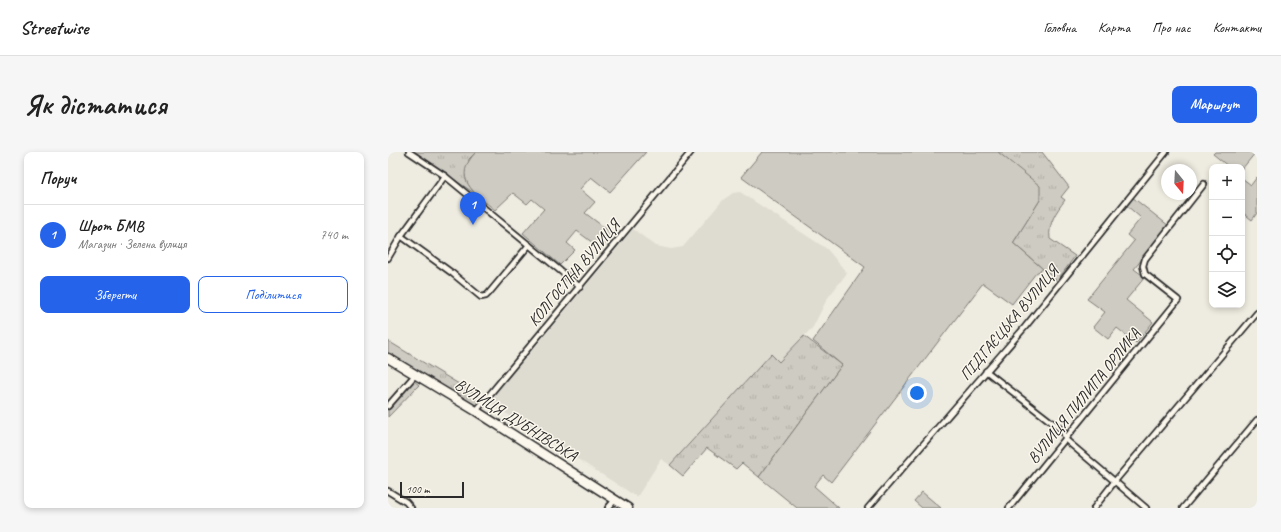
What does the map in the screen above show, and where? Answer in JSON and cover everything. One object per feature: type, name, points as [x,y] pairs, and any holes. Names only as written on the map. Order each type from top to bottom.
[{"type":"highway","name":"ВУЛИЦЯ ДУБНІВСЬКА","points":[[388,358],[476,411],[628,508]]},
{"type":"street","points":[[409,152],[445,176],[580,287]]},
{"type":"street","name":"КОЛГОСПНА ВУЛИЦЯ","points":[[476,411],[691,152]]},
{"type":"street","name":"ПІДГАЄЦЬКА ВУЛИЦЯ","points":[[868,508],[1025,326],[1166,152]]},
{"type":"street","points":[[388,258],[401,236],[445,176]]},
{"type":"street","name":"ВУЛИЦЯ ПИЛИПА ОРЛИКА","points":[[1009,508],[1066,440],[1178,300],[1146,274],[1143,266],[1145,259],[1204,184]]},
{"type":"street","points":[[401,236],[452,273],[481,297],[486,296],[489,293],[529,245]]},
{"type":"street","points":[[1094,508],[1115,481],[1257,313]]},
{"type":"street","points":[[986,371],[1062,431],[1066,440],[1146,508]]},
{"type":"street","points":[[388,406],[416,374]]},
{"type":"street","points":[[1183,508],[1257,420]]},
{"type":"street","points":[[388,491],[406,502],[411,508]]},
{"type":"street","points":[[608,508],[615,500]]},
{"type":"shaded area","points":[[740,192],[827,249],[847,273],[827,299],[813,327],[779,362],[771,355],[670,465],[661,459],[637,497],[487,401],[520,361],[523,362],[633,229],[656,246],[671,249],[683,247],[723,200],[733,193]]},
{"type":"green space","points":[[414,152],[476,152],[469,159],[466,180],[474,193]]},
{"type":"green space","points":[[476,152],[646,152],[610,192],[591,177],[580,189],[595,202],[585,213],[613,234],[601,249],[577,231],[567,243],[575,250],[560,265],[523,233],[544,209],[532,199],[527,204],[513,193],[495,210],[473,191],[465,177],[465,170],[469,161]]},
{"type":"green space","points":[[762,152],[998,152],[1040,186],[1040,200],[1013,243],[1043,269],[1036,273],[1012,304],[983,283],[831,482],[823,475],[814,486],[839,508],[797,508],[759,477],[842,365],[813,341],[865,267],[741,177]]},
{"type":"green space","points":[[998,152],[1042,152],[1069,187],[1061,197],[1065,200],[1051,223],[1050,239],[1075,256],[1057,281],[1013,243],[1040,200]]},
{"type":"green space","points":[[1215,152],[1256,152],[1245,165],[1245,164],[1225,164],[1213,154]]},
{"type":"green space","points":[[1257,177],[1257,213],[1252,220],[1245,214],[1245,180],[1251,185]]},
{"type":"green space","points":[[1132,197],[1169,226],[1134,269],[1145,277],[1126,300],[1153,322],[1136,343],[1117,328],[1108,339],[1093,327],[1105,312],[1087,299],[1134,241],[1127,235],[1141,218],[1126,205]]},
{"type":"green space","points":[[804,336],[842,365],[759,477],[742,463],[736,469],[707,448],[683,476],[670,465],[771,354],[779,362]]},
{"type":"green space","points":[[388,341],[482,398],[475,405],[388,353]]},
{"type":"green space","points":[[414,381],[419,385],[388,417],[388,410]]},
{"type":"green space","points":[[922,492],[941,508],[922,508],[914,501]]},
{"type":"place","name":"Шрот БМВ","points":[[473,225]]}]
